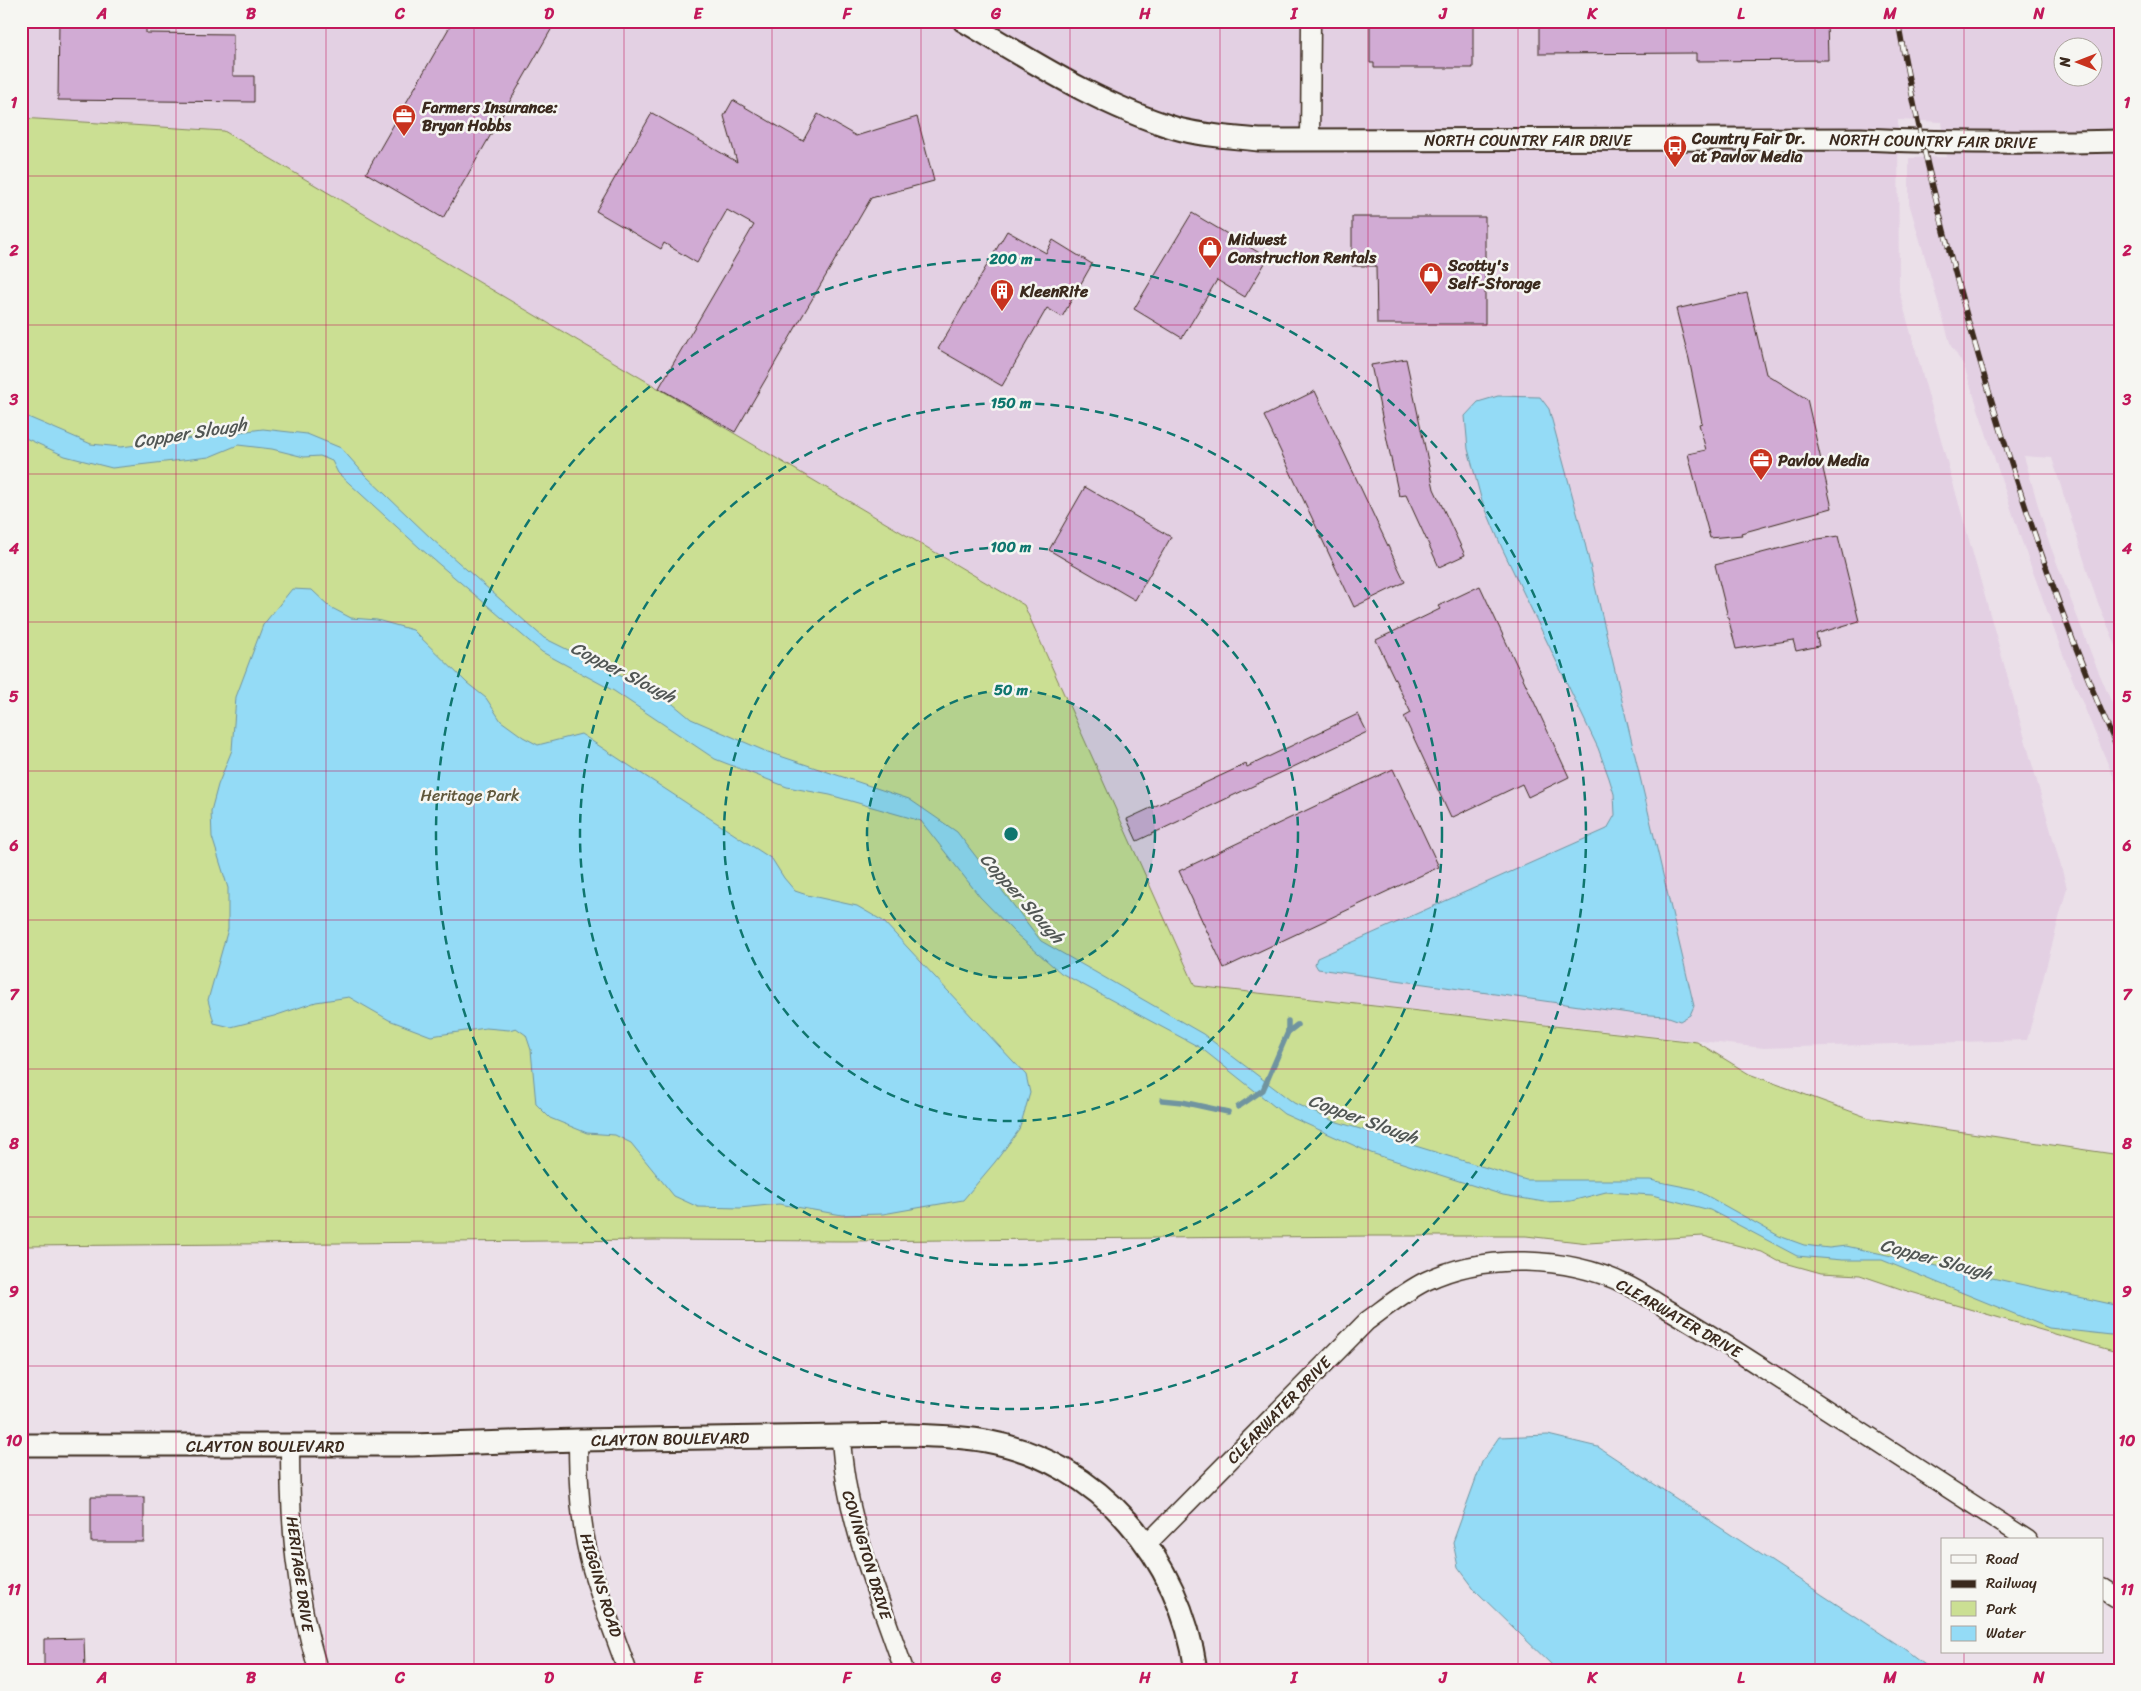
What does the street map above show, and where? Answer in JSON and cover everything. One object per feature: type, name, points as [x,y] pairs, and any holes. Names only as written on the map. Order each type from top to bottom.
[{"type":"street","name":"NORTH COUNTRY FAIR DRIVE","points":[[964,21],[1076,87],[1125,110],[1176,128],[1209,135],[1259,140],[1310,141],[1862,139],[1930,142],[2120,141]]},
{"type":"street","points":[[1310,141],[1311,21]]},
{"type":"street","name":"CLEARWATER DRIVE","points":[[1147,1544],[1366,1322],[1402,1294],[1426,1281],[1452,1270],[1475,1265],[1507,1262],[1533,1262],[1573,1267],[1600,1274],[1625,1284],[1697,1326],[2025,1538]]},
{"type":"street","name":"CLAYTON BOULEVARD","points":[[21,1445],[412,1445],[578,1440],[910,1435],[963,1437],[988,1441],[1021,1450],[1053,1464],[1086,1484],[1107,1500],[1128,1520],[1147,1544],[1167,1576],[1183,1611],[1192,1644],[1196,1670]]},
{"type":"street","name":"COVINGTON DRIVE","points":[[841,1437],[843,1468],[849,1504],[904,1670]]},
{"type":"street","name":"HIGGINS ROAD","points":[[578,1440],[578,1477],[583,1528],[592,1568],[627,1670]]},
{"type":"street","name":"HERITAGE DRIVE","points":[[290,1446],[290,1511],[293,1551],[301,1600],[318,1670]]},
{"type":"street","points":[[2104,1589],[2120,1599]]},
{"type":"shaded area","points":[[21,21],[2120,21],[2120,655],[2096,598],[2052,458],[2024,456],[2047,537],[2094,661],[2120,722],[2120,793],[2068,668],[2021,539],[1964,366],[1951,346],[1909,203],[1909,158],[1947,157],[1942,122],[1898,120],[1899,291],[2067,888],[2027,1040],[1764,1048],[1198,986],[1196,988],[1024,605],[224,131],[21,118]]},
{"type":"shaded area","points":[[21,665],[26,1246],[21,1246]]},
{"type":"green space","name":"Heritage Park","points":[[21,118],[224,131],[1024,605],[1195,986],[1697,1042],[1749,1074],[1869,1118],[2120,1155],[2120,1353],[1904,1290],[1860,1275],[1821,1273],[1778,1261],[1762,1252],[1703,1236],[1588,1243],[1526,1236],[1371,1236],[26,1246],[21,665]]},
{"type":"water","points":[[1498,396],[1540,397],[1549,409],[1583,535],[1694,1006],[1690,1015],[1680,1021],[1666,1016],[1636,1014],[1318,969],[1315,964],[1317,958],[1607,829],[1615,815],[1614,794],[1598,748],[1502,548],[1481,498],[1468,449],[1465,416],[1478,402]]},
{"type":"water","points":[[21,414],[91,444],[121,447],[263,429],[307,434],[341,448],[365,475],[432,539],[544,638],[627,679],[656,690],[691,719],[765,751],[909,799],[957,832],[1041,941],[1203,1034],[1294,1103],[1331,1120],[1526,1180],[1650,1180],[1695,1189],[1779,1236],[1804,1245],[1829,1248],[1846,1246],[2120,1306],[2120,1336],[2049,1328],[1882,1260],[1842,1260],[1797,1256],[1710,1210],[1652,1195],[1606,1192],[1571,1201],[1544,1202],[1503,1195],[1371,1153],[1284,1114],[1201,1048],[1061,973],[1015,933],[980,897],[921,821],[830,795],[787,787],[715,759],[614,691],[542,652],[420,548],[338,473],[332,461],[320,456],[304,457],[272,449],[238,445],[209,457],[112,468],[65,456],[21,436]]},
{"type":"water","points":[[292,589],[312,590],[330,607],[351,618],[377,620],[413,630],[467,683],[486,698],[501,721],[523,737],[538,745],[581,734],[772,859],[795,891],[857,906],[883,921],[1026,1075],[1030,1093],[1019,1130],[963,1200],[883,1214],[842,1215],[779,1204],[740,1208],[698,1207],[674,1196],[631,1143],[615,1135],[587,1133],[550,1118],[536,1104],[531,1050],[526,1035],[516,1028],[509,1030],[486,1028],[431,1036],[389,1020],[349,997],[316,1002],[274,1016],[231,1027],[214,1023],[208,1000],[228,929],[228,888],[212,837],[211,811],[218,785],[232,750],[236,697],[263,625]]},
{"type":"water","points":[[1548,1435],[1598,1447],[1903,1648],[1932,1670],[1557,1670],[1476,1591],[1458,1567],[1453,1542],[1482,1462],[1499,1437]]},
{"type":"building","points":[[59,21],[146,21],[146,33],[233,34],[233,76],[254,76],[254,102],[58,100]]},
{"type":"building","points":[[453,21],[556,21],[443,218],[366,173]]},
{"type":"building","points":[[1370,21],[1473,21],[1473,68],[1374,68],[1374,63],[1370,63]]},
{"type":"building","points":[[1539,21],[1827,21],[1828,60],[1696,61],[1696,53],[1539,54]]},
{"type":"building","points":[[733,100],[803,141],[818,114],[856,136],[917,117],[934,181],[871,198],[735,432],[659,388],[754,225],[727,210],[697,263],[664,243],[661,249],[596,211],[652,113],[737,162],[724,116]]},
{"type":"building","name":"Midwest Construction Rentals","points":[[1192,213],[1268,258],[1245,297],[1217,280],[1182,338],[1134,309]]},
{"type":"building","name":"Scotty's Self-Storage","points":[[1352,217],[1485,217],[1485,324],[1377,324],[1376,266],[1352,266]]},
{"type":"building","name":"KleenRite","points":[[1007,231],[1046,253],[1053,240],[1092,264],[1062,317],[1047,308],[1002,386],[938,349]]},
{"type":"building","name":"Pavlov Media","points":[[1747,293],[1766,374],[1807,399],[1832,508],[1741,533],[1742,535],[1710,538],[1688,454],[1706,450],[1699,424],[1702,423],[1689,359],[1676,309]]},
{"type":"building","points":[[1406,359],[1434,489],[1465,555],[1439,567],[1406,495],[1399,496],[1371,365]]},
{"type":"building","points":[[1315,391],[1405,582],[1354,607],[1264,416]]},
{"type":"building","points":[[1085,487],[1171,537],[1135,600],[1049,550]]},
{"type":"building","points":[[1838,536],[1859,621],[1816,634],[1819,646],[1796,651],[1793,640],[1736,649],[1715,565],[1812,540]]},
{"type":"building","points":[[1480,586],[1569,777],[1528,797],[1522,784],[1451,818],[1404,717],[1411,713],[1376,640],[1440,609],[1438,606]]},
{"type":"building","points":[[1358,714],[1367,732],[1137,841],[1127,819],[1246,764],[1247,767]]},
{"type":"building","points":[[1393,769],[1439,867],[1224,968],[1179,871]]},
{"type":"building","points":[[91,1497],[144,1497],[144,1542],[91,1542]]},
{"type":"building","points":[[84,1638],[85,1670],[44,1670],[44,1639]]},
{"type":"waterway","points":[[1238,1107],[1263,1090],[1288,1032],[1288,1021]]},
{"type":"waterway","points":[[1288,1032],[1297,1025]]},
{"type":"waterway","points":[[1162,1100],[1182,1102],[1228,1112]]},
{"type":"railway","points":[[1898,21],[1916,116],[1938,210],[1990,395],[2049,577],[2083,666],[2120,754]]},
{"type":"place","name":"Farmers Insurance: Bryan Hobbs","points":[[404,137]]},
{"type":"place","name":"Country Fair Dr. at Pavlov Media","points":[[1675,168]]},
{"type":"place","name":"Midwest Construction Rentals","points":[[1210,269]]},
{"type":"place","name":"Scotty's Self-Storage","points":[[1431,295]]},
{"type":"place","name":"KleenRite","points":[[1002,312]]},
{"type":"place","name":"Pavlov Media","points":[[1761,481]]},
{"type":"water label","name":"Copper Slough","points":[[190,433]]},
{"type":"water label","name":"Copper Slough","points":[[623,672]]},
{"type":"water label","name":"Copper Slough","points":[[1022,898]]},
{"type":"water label","name":"Copper Slough","points":[[1363,1119]]},
{"type":"water label","name":"Copper Slough","points":[[1936,1259]]}]
